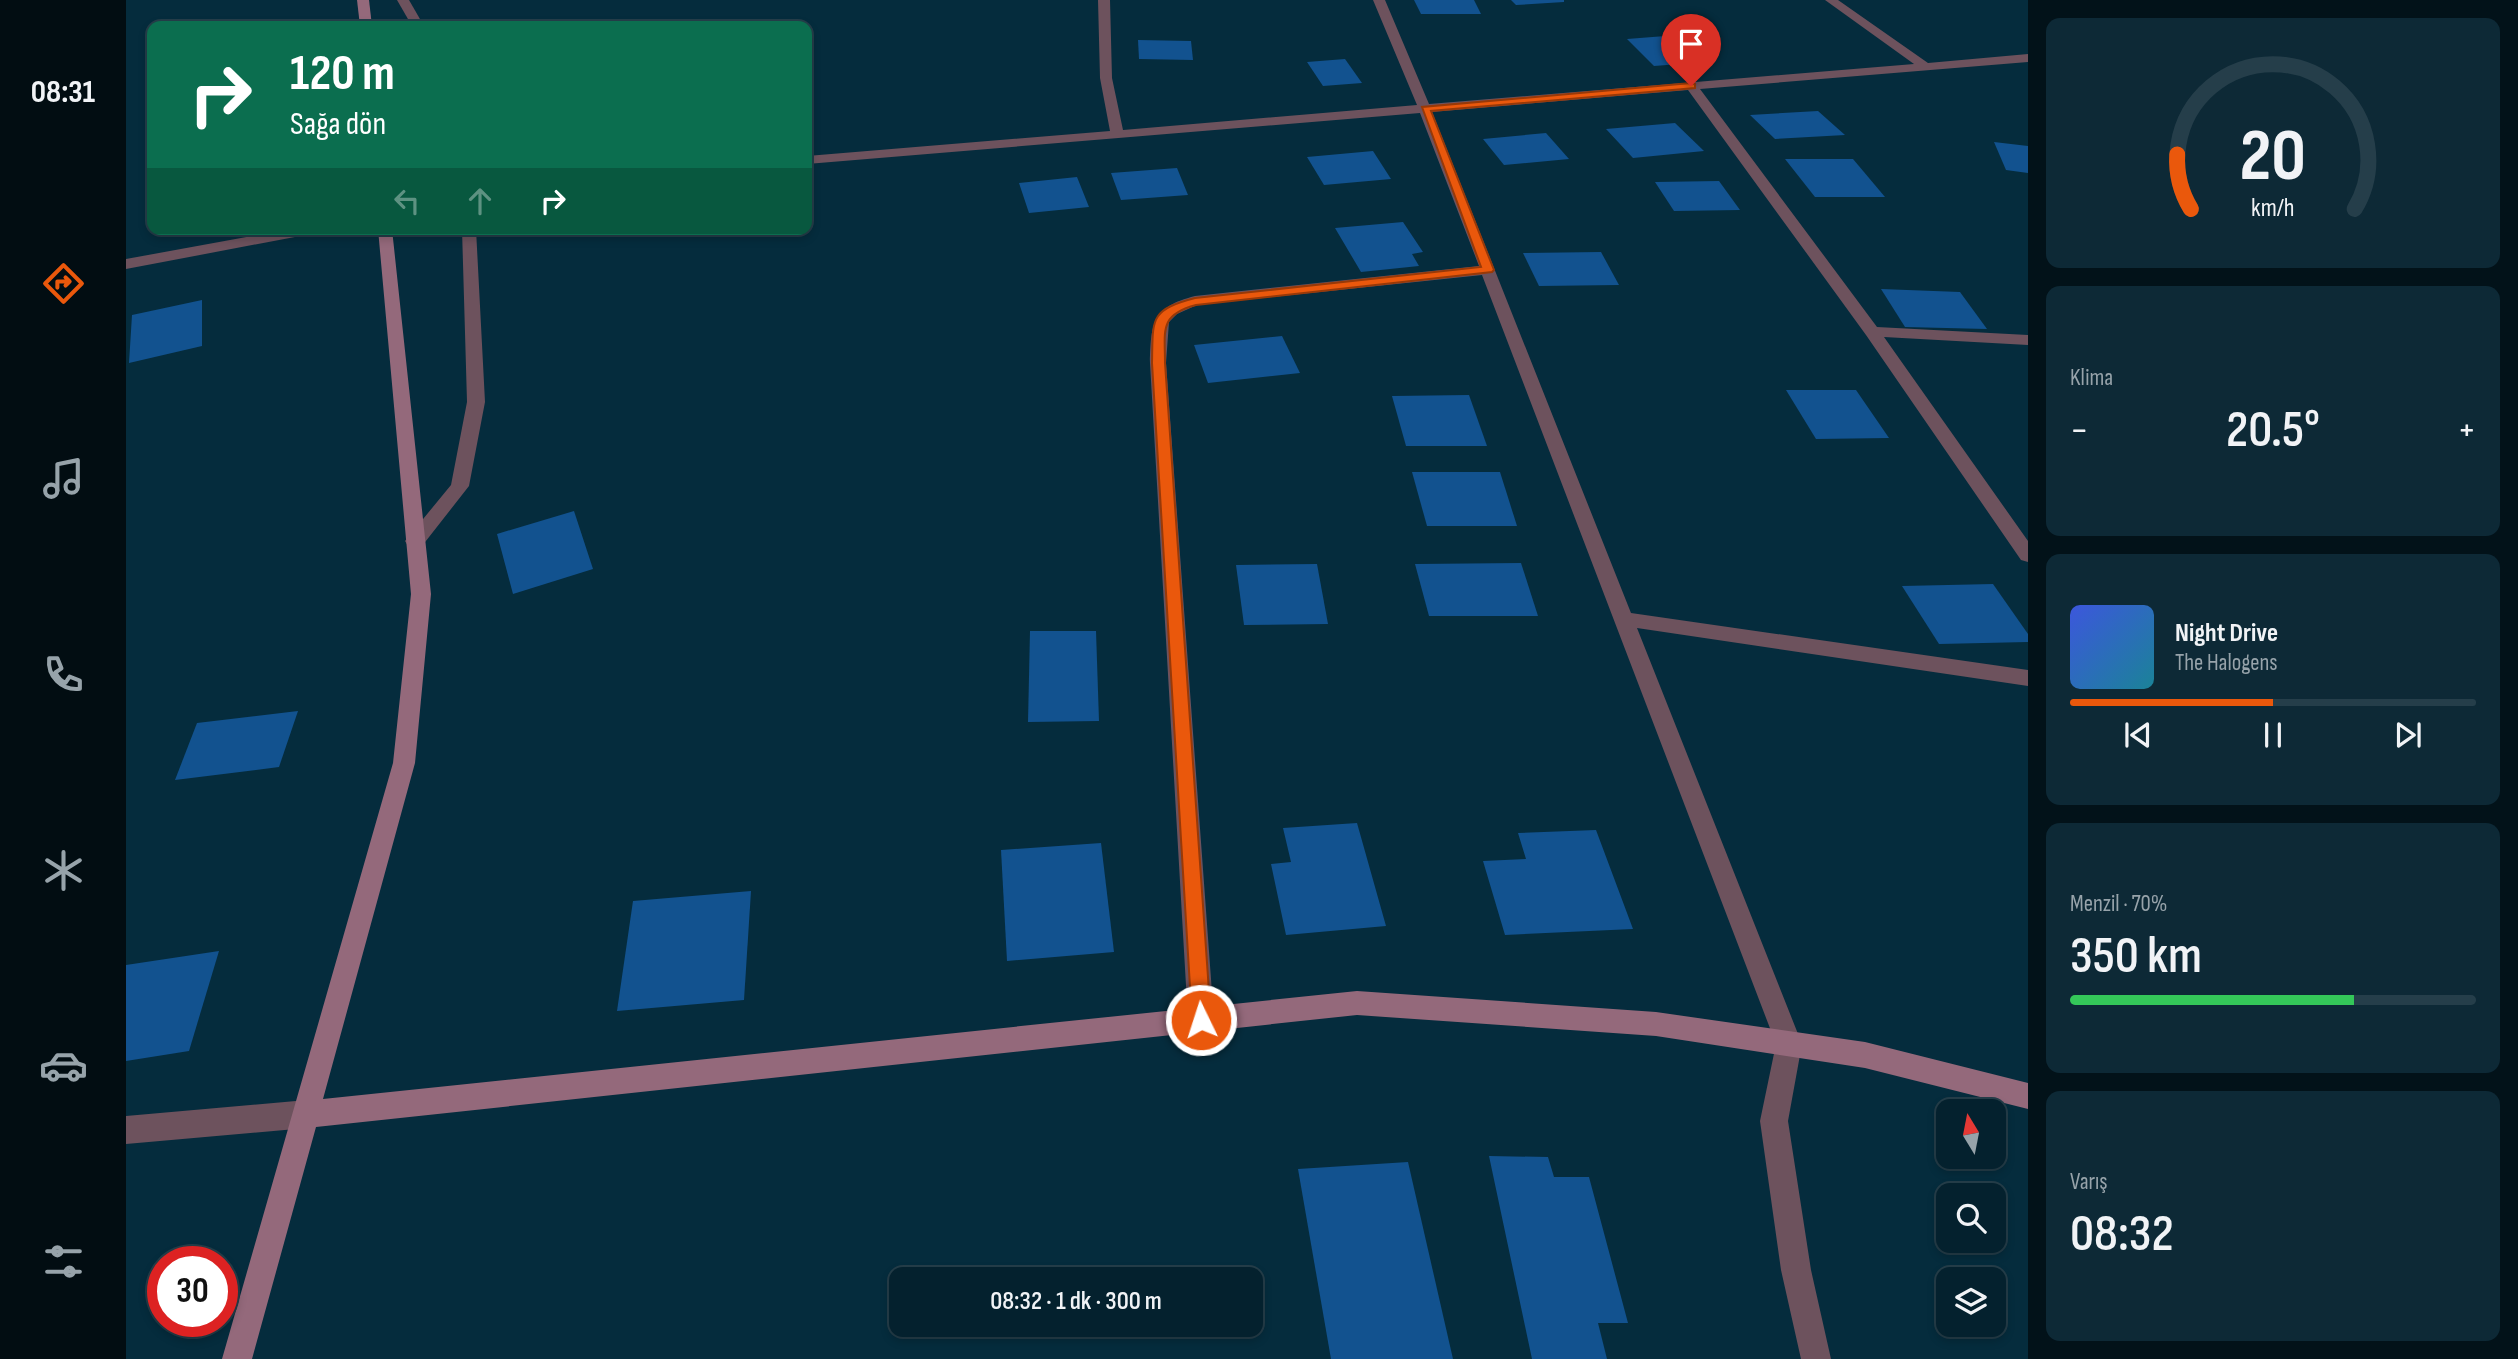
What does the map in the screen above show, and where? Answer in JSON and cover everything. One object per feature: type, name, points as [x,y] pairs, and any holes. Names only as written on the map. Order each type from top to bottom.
[{"type":"street","points":[[363,0],[365,21]]},
{"type":"street","points":[[402,0],[415,21]]},
{"type":"street","points":[[1104,0],[1106,78],[1117,133]]},
{"type":"street","points":[[1380,0],[1425,109],[1789,1044],[1774,1121],[1796,1270],[1816,1359]]},
{"type":"street","points":[[1831,0],[1925,66]]},
{"type":"street","points":[[812,160],[2028,58]]},
{"type":"street","points":[[1691,86],[1872,332],[2028,555]]},
{"type":"street","points":[[126,264],[283,235]]},
{"type":"street","points":[[237,1359],[404,762],[421,594],[386,235]]},
{"type":"street","points":[[415,541],[460,486],[476,402],[469,235]]},
{"type":"street","points":[[1201,1020],[1158,363],[1159,324],[1172,308],[1195,301],[1488,270]]},
{"type":"street","points":[[1872,332],[2028,340]]},
{"type":"street","points":[[1623,619],[2028,678]]},
{"type":"street","points":[[126,1130],[307,1114],[1357,1003],[1656,1024],[1865,1055],[2028,1096]]},
{"type":"building","points":[[1414,0],[1474,0],[1481,14],[1421,14]]},
{"type":"building","points":[[1511,0],[1564,0],[1564,2],[1516,5]]},
{"type":"building","points":[[1678,35],[1706,62],[1654,66],[1627,39]]},
{"type":"building","points":[[1138,40],[1191,41],[1193,60],[1139,59]]},
{"type":"building","points":[[1345,59],[1362,83],[1323,86],[1307,62]]},
{"type":"building","points":[[1818,111],[1845,135],[1775,139],[1750,115]]},
{"type":"building","points":[[1675,123],[1704,151],[1633,158],[1606,129]]},
{"type":"building","points":[[1546,133],[1569,159],[1504,165],[1483,139]]},
{"type":"building","points":[[1994,142],[2028,146],[2028,173],[2006,170]]},
{"type":"building","points":[[1373,151],[1391,179],[1324,185],[1307,157]]},
{"type":"building","points":[[1785,159],[1853,159],[1885,197],[1815,197]]},
{"type":"building","points":[[1177,168],[1188,195],[1121,200],[1111,173]]},
{"type":"building","points":[[1077,177],[1089,207],[1029,213],[1019,183]]},
{"type":"building","points":[[1719,181],[1740,210],[1674,211],[1655,182]]},
{"type":"building","points":[[1403,222],[1423,252],[1412,254],[1419,266],[1361,272],[1335,228]]},
{"type":"building","points":[[1601,252],[1619,285],[1539,286],[1523,253]]},
{"type":"building","points":[[1881,289],[1960,292],[1987,329],[1905,327]]},
{"type":"building","points":[[202,300],[202,346],[129,363],[132,315]]},
{"type":"building","points":[[1282,336],[1300,373],[1208,383],[1194,345]]},
{"type":"building","points":[[1786,390],[1856,390],[1889,438],[1816,439]]},
{"type":"building","points":[[1469,395],[1487,446],[1406,446],[1392,396]]},
{"type":"building","points":[[1412,472],[1500,472],[1517,526],[1427,526]]},
{"type":"building","points":[[574,511],[593,569],[513,594],[497,534]]},
{"type":"building","points":[[1521,563],[1538,616],[1429,616],[1415,564]]},
{"type":"building","points":[[1317,564],[1328,624],[1244,625],[1236,565]]},
{"type":"building","points":[[1993,584],[2028,634],[2028,642],[1939,644],[1902,586]]},
{"type":"building","points":[[1030,631],[1096,631],[1099,721],[1028,722]]},
{"type":"building","points":[[298,711],[279,767],[175,780],[197,723]]},
{"type":"building","points":[[1357,823],[1386,926],[1286,935],[1271,864],[1291,862],[1283,828]]},
{"type":"building","points":[[1596,830],[1633,929],[1505,935],[1483,861],[1526,859],[1518,833]]},
{"type":"building","points":[[1101,843],[1114,952],[1007,961],[1001,850]]},
{"type":"building","points":[[751,891],[744,1000],[617,1011],[633,901]]},
{"type":"building","points":[[219,951],[189,1051],[126,1061],[126,965]]},
{"type":"building","points":[[1489,1156],[1548,1157],[1554,1177],[1589,1177],[1628,1323],[1598,1323],[1607,1359],[1532,1359]]},
{"type":"building","points":[[1408,1162],[1453,1359],[1331,1359],[1298,1169]]},
{"type":"route","points":[[1201,1020],[1158,363],[1159,324],[1172,308],[1195,301],[1488,270],[1425,109],[1691,86]]}]
